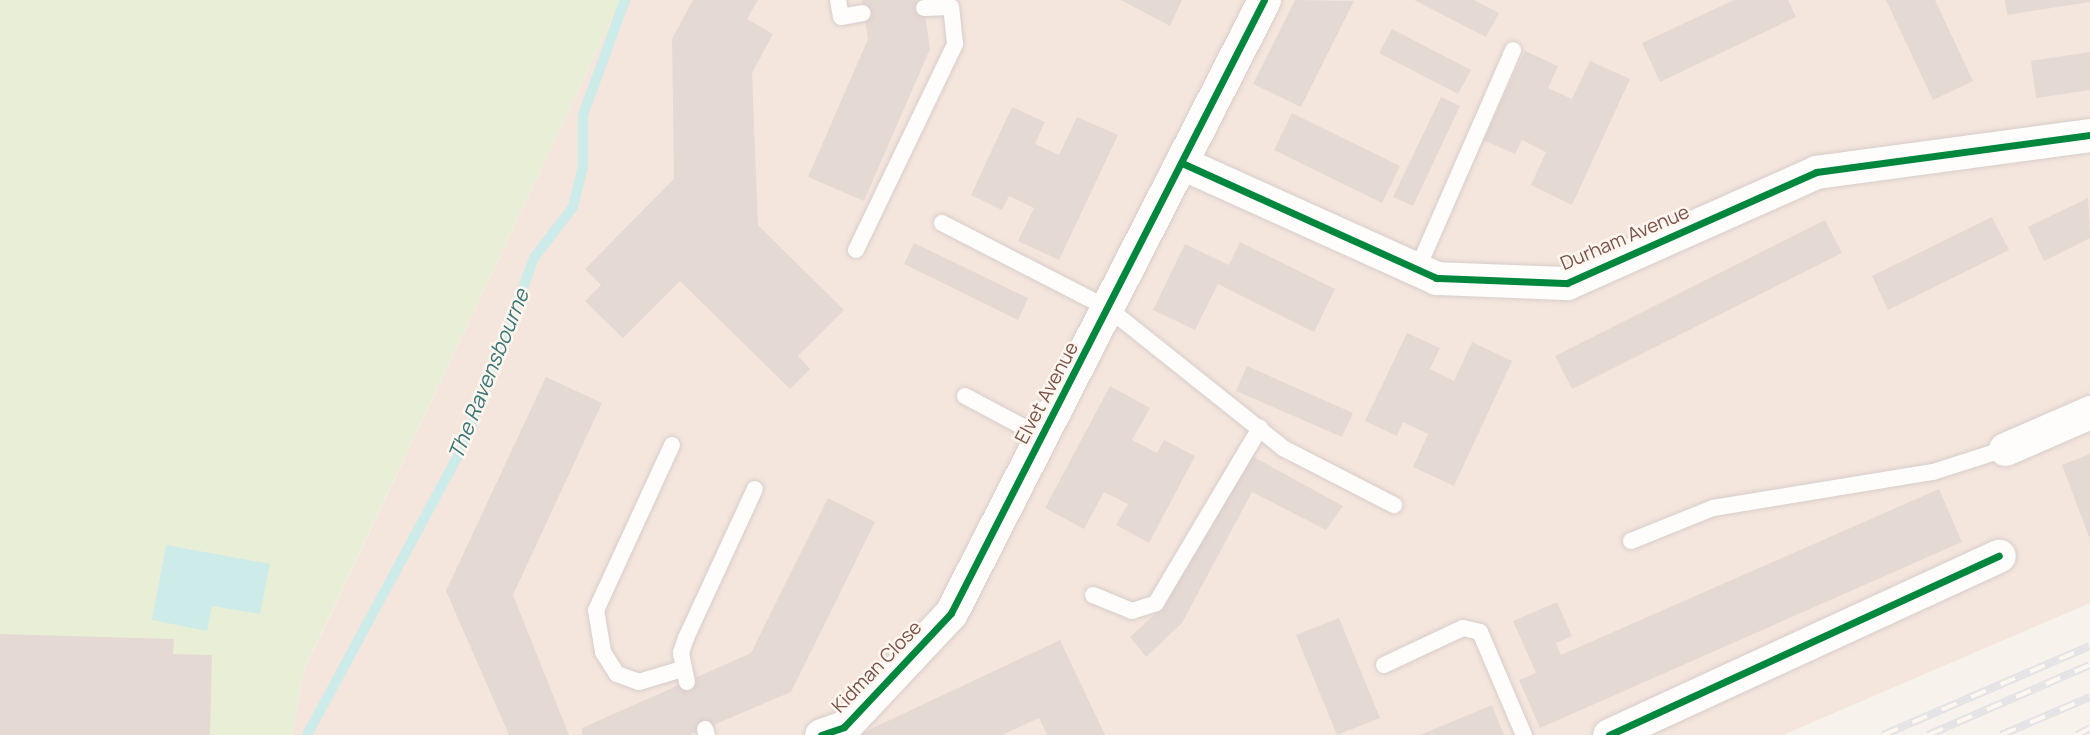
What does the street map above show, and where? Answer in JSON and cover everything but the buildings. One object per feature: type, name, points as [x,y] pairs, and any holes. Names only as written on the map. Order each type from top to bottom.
[{"type":"street","name":"Elvet Avenue","points":[[951,613],[1184,164],[1264,0]]},
{"type":"street","name":"Durham Avenue","points":[[1184,164],[1436,278],[1567,283],[1816,172],[2090,135]]},
{"type":"street","points":[[2005,449],[2090,412]]},
{"type":"street","points":[[1609,735],[1999,556]]},
{"type":"street","name":"Kidman Close","points":[[821,735],[844,727],[951,613]]},
{"type":"lane","points":[[838,0],[841,17],[863,13]]},
{"type":"lane","points":[[856,250],[955,44],[951,8],[924,8]]},
{"type":"lane","points":[[1418,270],[1513,50]]},
{"type":"lane","points":[[942,223],[1109,309],[1283,448],[1394,505]]},
{"type":"lane","points":[[965,396],[1042,437]]},
{"type":"lane","points":[[1093,595],[1132,611],[1156,603],[1260,428]]},
{"type":"lane","points":[[672,444],[596,610],[603,652],[617,674],[639,682],[685,675],[686,638],[755,489]]},
{"type":"lane","points":[[1631,541],[1713,508],[1943,470],[2005,449]]},
{"type":"lane","points":[[1384,665],[1463,628],[1480,632],[1524,735]]},
{"type":"shaded area","points":[[621,0],[2090,0],[2090,603],[1783,735],[292,735],[304,671]]},
{"type":"green space","points":[[0,0],[621,0],[304,670],[292,735],[0,735]]},
{"type":"water","points":[[166,545],[270,564],[260,614],[212,606],[207,631],[152,620]]},
{"type":"waterway","name":"The Ravensbourne","points":[[307,735],[463,447],[534,258],[573,207],[583,166],[583,115],[625,0]]},
{"type":"railway","points":[[1883,735],[2090,646]]},
{"type":"railway","points":[[1928,735],[2090,665]]},
{"type":"railway","points":[[2001,735],[2090,697]]},
{"type":"railway","points":[[2077,735],[2090,728]]},
{"type":"cycle path","points":[[821,735],[844,727],[951,613],[1264,0]]},
{"type":"cycle path","points":[[1184,164],[1436,278],[1567,283],[1816,172],[2090,135]]},
{"type":"cycle path","points":[[1609,735],[1999,556]]}]
